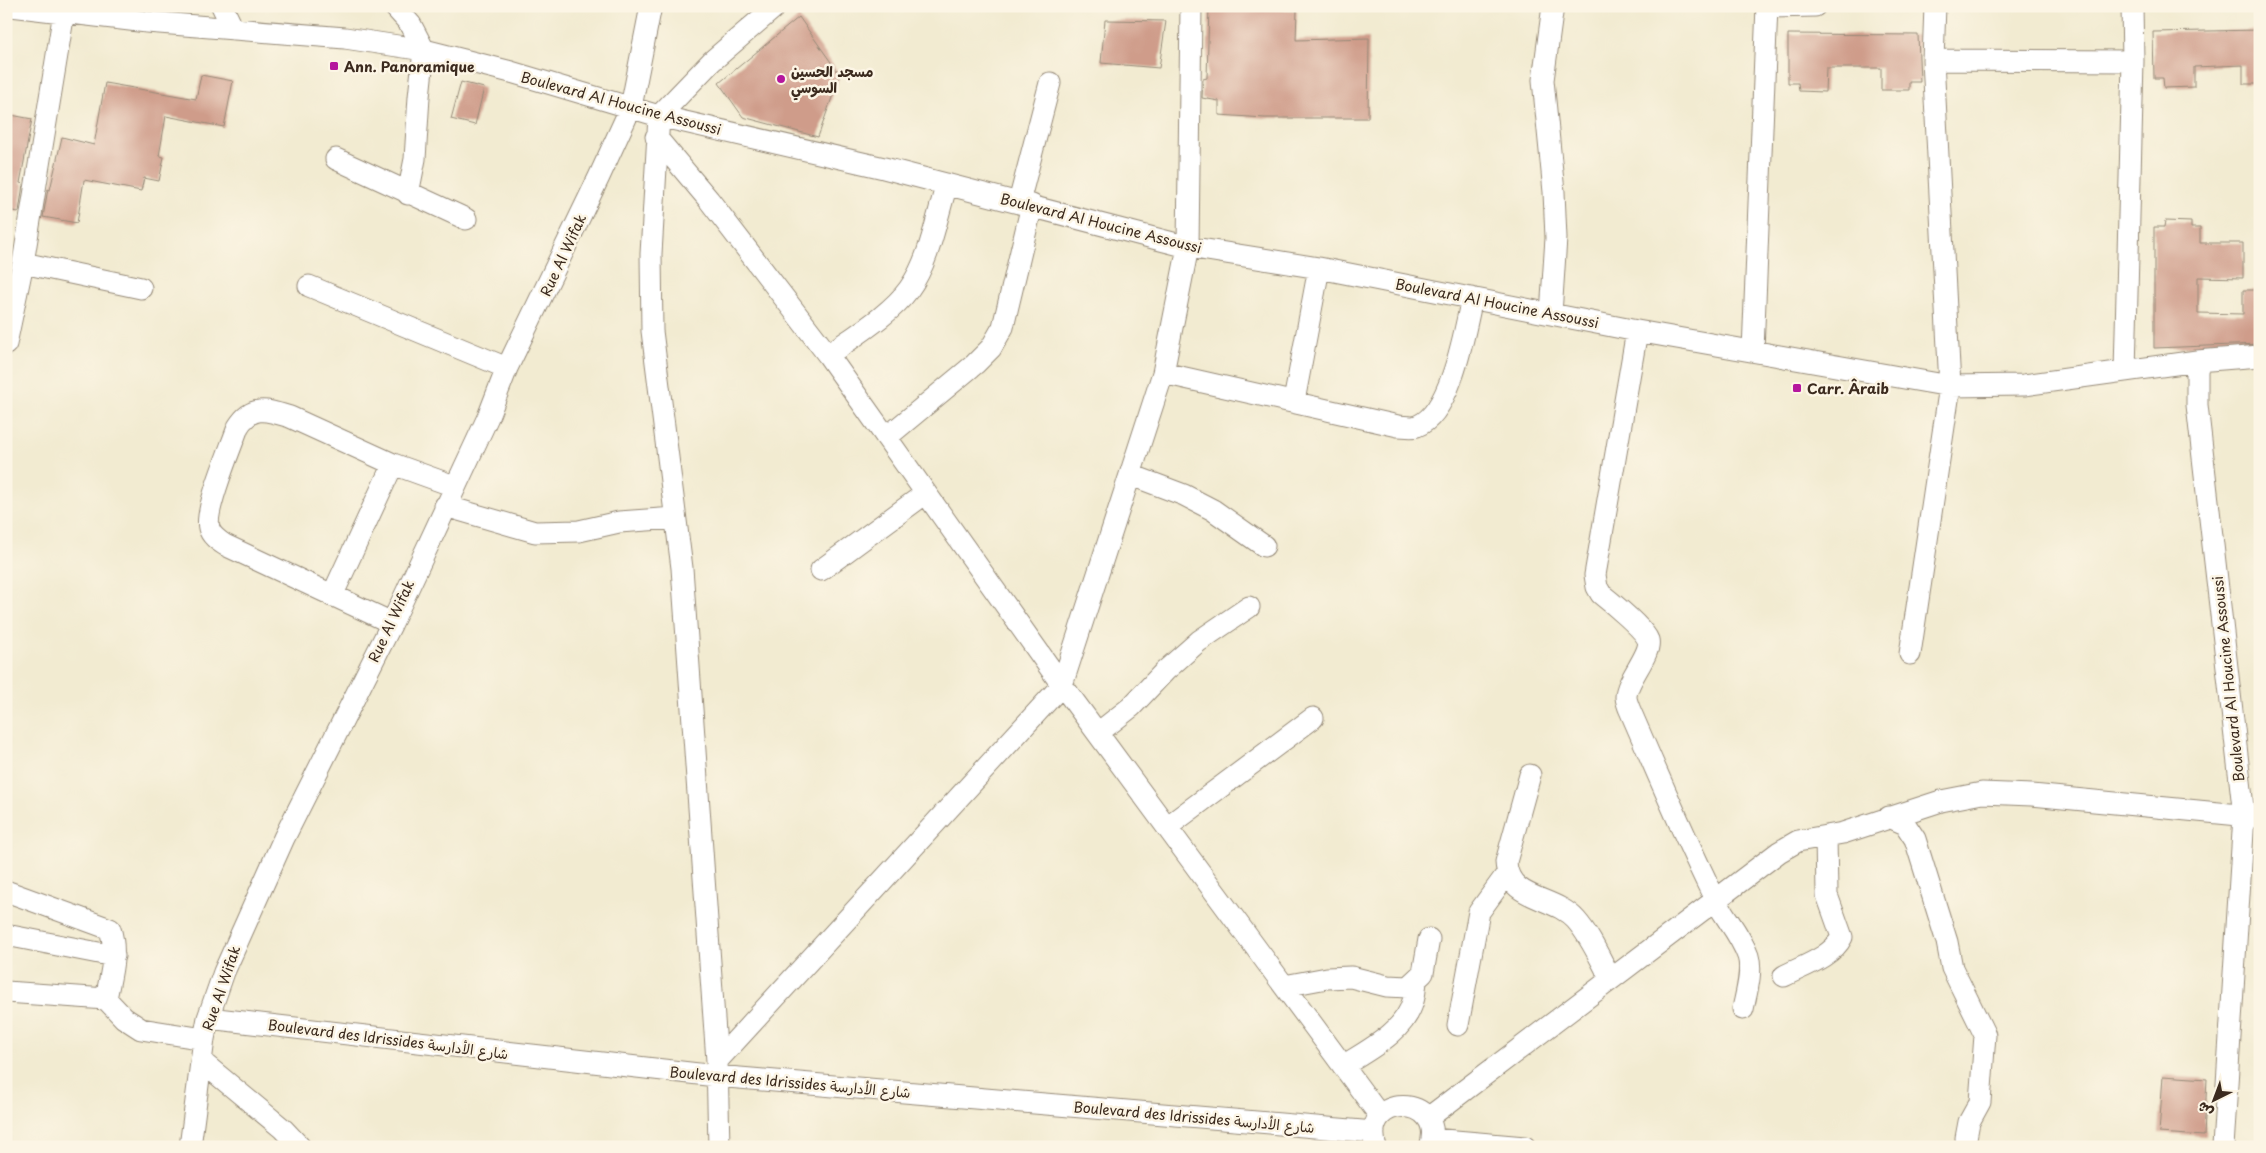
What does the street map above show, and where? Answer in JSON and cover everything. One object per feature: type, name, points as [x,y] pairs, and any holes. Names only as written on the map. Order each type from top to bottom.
[{"type":"street","name":"Boulevard Al Houcine Assoussi","points":[[11,6],[233,29],[345,38],[424,50],[512,72],[631,107],[658,126],[884,168],[1188,246],[1319,268],[1637,331],[1950,386],[2024,385],[2197,361],[2260,356]]},
{"type":"street","points":[[222,6],[233,29]]},
{"type":"street","points":[[394,6],[412,25],[424,50],[415,159],[408,194]]},
{"type":"street","name":"Rue Al Wifak","points":[[190,1147],[208,1018],[237,941],[284,838],[392,623],[454,486],[488,417],[507,368],[600,177],[631,107],[651,6]]},
{"type":"street","points":[[719,1147],[716,1069],[682,568],[658,387],[650,292],[658,126],[712,61],[776,6]]},
{"type":"street","points":[[716,1069],[1062,685],[1163,373],[1188,246],[1191,6]]},
{"type":"street","points":[[1551,314],[1556,238],[1554,192],[1543,80],[1553,6]]},
{"type":"street","points":[[1753,351],[1767,7],[1815,6]]},
{"type":"street","points":[[1910,654],[1950,386],[1933,60],[1934,6]]},
{"type":"street","points":[[2125,371],[2133,61],[2132,6]]},
{"type":"street","points":[[6,344],[23,263],[64,12]]},
{"type":"street","points":[[1933,60],[2133,61]]},
{"type":"street","points":[[887,437],[975,364],[991,348],[1003,327],[1025,203],[1050,83]]},
{"type":"street","points":[[658,126],[709,200],[828,355],[1062,685],[1343,1066],[1377,1132]]},
{"type":"street","points":[[336,159],[408,194],[466,219]]},
{"type":"street","points":[[828,355],[891,307],[908,290],[922,266],[947,184]]},
{"type":"street","points":[[23,263],[141,288]]},
{"type":"street","points":[[1294,401],[1319,268]]},
{"type":"street","points":[[309,286],[507,368]]},
{"type":"street","points":[[1163,373],[1294,401],[1398,426],[1416,426],[1428,419],[1441,403],[1459,360],[1472,298]]},
{"type":"street","points":[[1637,331],[1595,575],[1597,587],[1601,594],[1640,630],[1648,640],[1648,647],[1629,686],[1626,697],[1629,708],[1687,842],[1715,900],[1736,931],[1749,958],[1743,1009]]},
{"type":"street","name":"Boulevard Al Houcine Assoussi","points":[[2197,361],[2196,405],[2252,816],[2223,1147]]},
{"type":"street","points":[[392,623],[225,545],[209,529],[211,505],[238,427],[243,419],[252,412],[266,410],[274,412],[290,417],[393,464],[454,486]]},
{"type":"street","points":[[332,596],[393,464]]},
{"type":"street","points":[[1130,475],[1184,495],[1213,510],[1264,546]]},
{"type":"street","points":[[821,570],[926,493]]},
{"type":"street","points":[[445,506],[535,532],[579,531],[619,522],[675,518]]},
{"type":"street","points":[[1098,733],[1131,707],[1199,641],[1249,607]]},
{"type":"street","points":[[1167,827],[1313,718]]},
{"type":"street","points":[[1458,1025],[1479,912],[1506,875],[1506,862],[1530,775]]},
{"type":"street","points":[[1428,1118],[1778,852],[1798,841],[1843,833],[1941,801],[1982,793],[2032,795],[2252,816]]},
{"type":"street","points":[[1889,817],[1905,824],[1915,839],[1947,942],[1952,968],[1985,1035],[1980,1102],[1969,1122],[1966,1138],[1967,1147]]},
{"type":"street","points":[[1784,976],[1828,954],[1842,937],[1827,895],[1826,836]]},
{"type":"street","points":[[1506,875],[1520,890],[1561,908],[1575,918],[1588,936],[1611,980]]},
{"type":"street","points":[[6,891],[110,929],[114,942],[114,956],[106,999]]},
{"type":"street","points":[[6,935],[114,956]]},
{"type":"street","points":[[1284,986],[1327,978],[1351,977],[1386,986],[1408,987],[1423,974],[1428,939]]},
{"type":"street","points":[[1343,1066],[1391,1034],[1413,1002],[1416,982]]},
{"type":"street","points":[[6,992],[106,999],[124,1018],[141,1029],[204,1039]]},
{"type":"street","name":"Boulevard des Idrissides شارع الأدارسة","points":[[208,1018],[1377,1132]]},
{"type":"street","points":[[201,1061],[283,1129],[300,1147]]},
{"type":"street","points":[[1377,1132],[1389,1109],[1399,1105],[1410,1106],[1420,1110],[1428,1118],[1432,1128],[1431,1143],[1525,1147]]},
{"type":"building","points":[[1209,6],[1297,10],[1296,40],[1369,38],[1368,118],[1265,118],[1219,115],[1219,101],[1202,98],[1203,79],[1207,78]]},
{"type":"building","name":"مسجد الحسين السوسي","points":[[799,17],[840,75],[818,137],[743,117],[719,83]]},
{"type":"building","points":[[1105,20],[1166,21],[1159,68],[1101,63]]},
{"type":"building","points":[[2260,30],[2260,84],[2243,84],[2243,65],[2194,67],[2194,87],[2164,88],[2163,78],[2154,78],[2153,32]]},
{"type":"building","points":[[1788,34],[1918,35],[1920,82],[1909,82],[1909,90],[1881,90],[1881,68],[1826,68],[1825,92],[1799,91],[1798,83],[1788,83]]},
{"type":"building","points":[[201,75],[233,81],[224,127],[166,116],[159,156],[164,157],[159,181],[144,178],[141,191],[84,180],[77,223],[43,217],[48,189],[50,190],[62,137],[94,145],[105,83],[196,99]]},
{"type":"building","points":[[461,82],[484,88],[475,125],[451,119]]},
{"type":"building","points":[[6,114],[32,119],[20,183],[23,184],[19,212],[6,210]]},
{"type":"building","points":[[2165,221],[2191,222],[2191,228],[2200,228],[2200,243],[2243,243],[2243,278],[2198,277],[2198,313],[2243,314],[2243,290],[2260,290],[2260,344],[2154,348],[2154,227],[2164,227]]},
{"type":"building","points":[[2163,1076],[2207,1079],[2204,1136],[2159,1133]]},
{"type":"place","name":"Ann. Panoramique","points":[[334,66]]},
{"type":"place","name":"مسجد الحسين السوسي","points":[[781,79]]},
{"type":"place","name":"Carr. Âraib","points":[[1797,388]]}]
